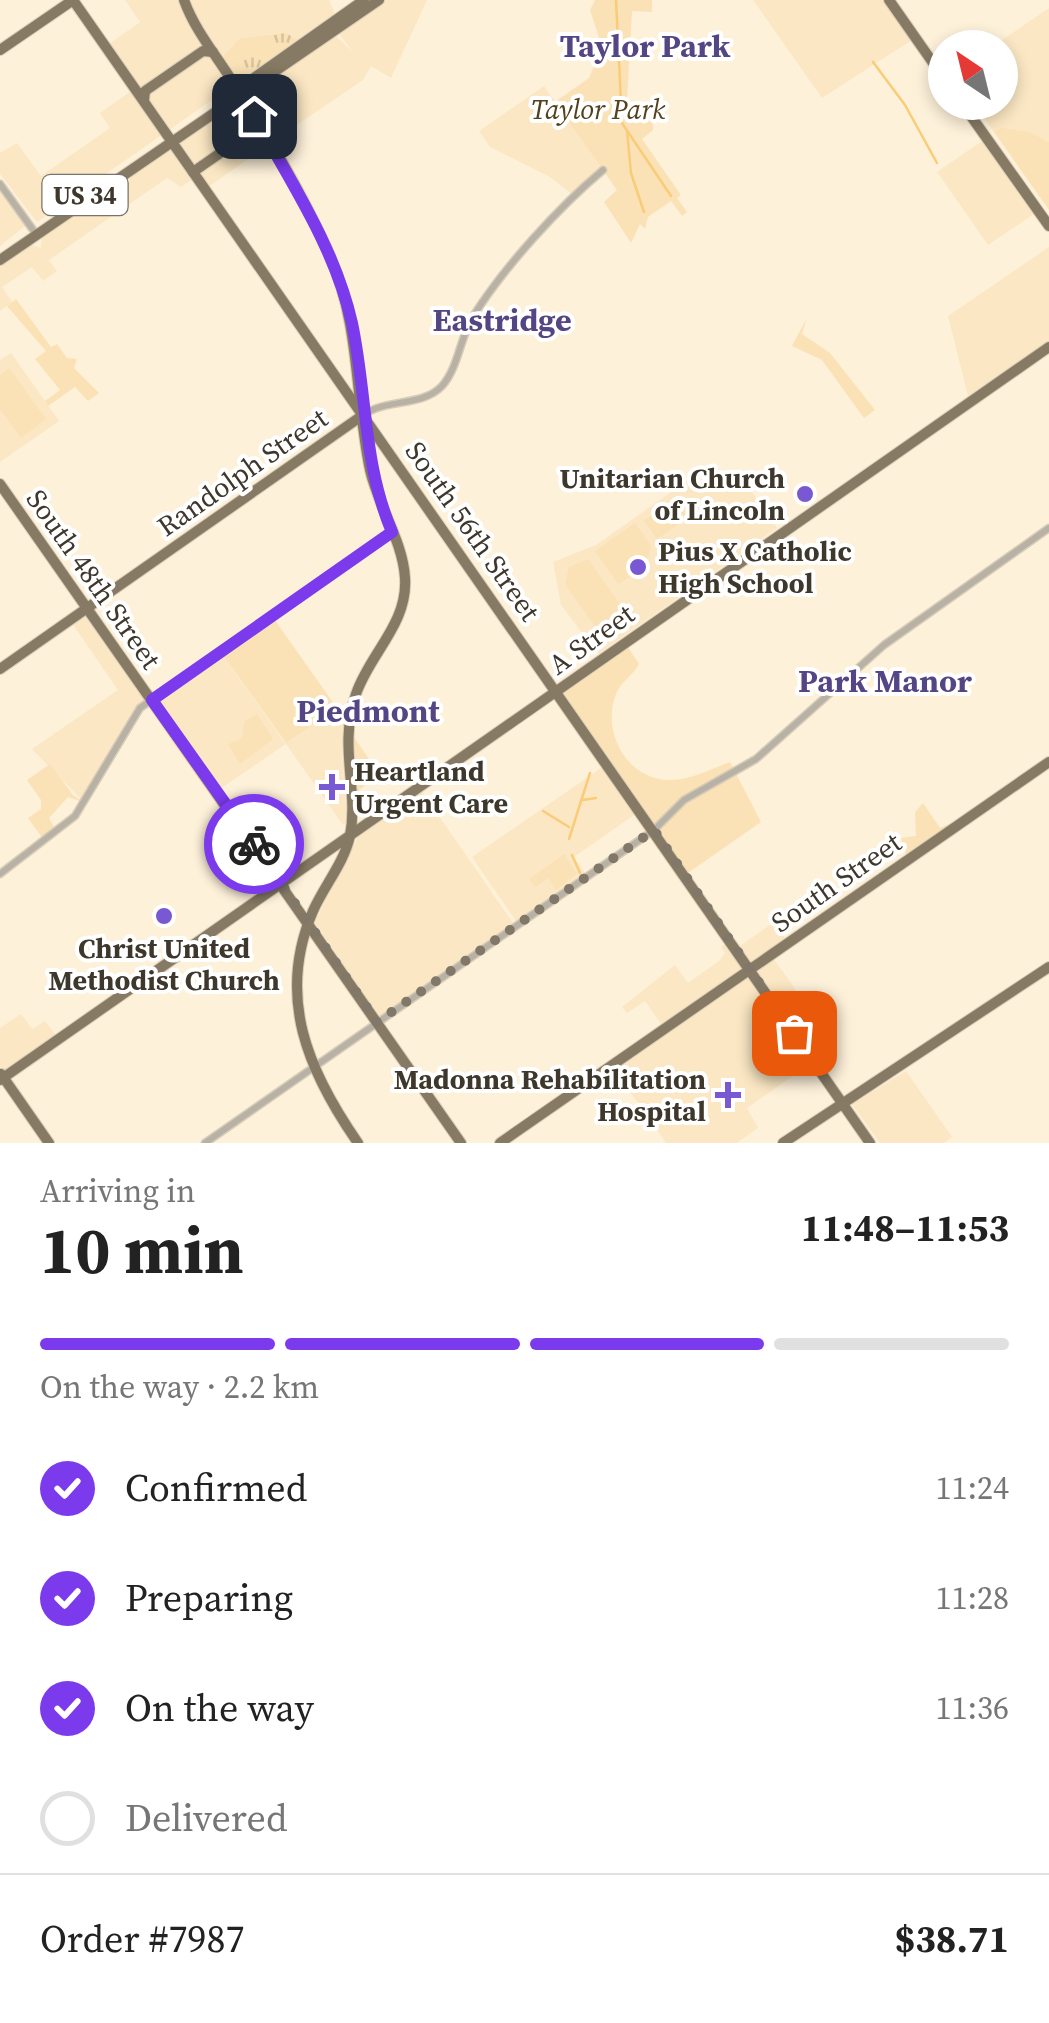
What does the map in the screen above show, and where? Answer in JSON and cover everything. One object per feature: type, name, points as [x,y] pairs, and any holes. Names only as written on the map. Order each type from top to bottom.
[{"type":"main road","points":[[0,50],[73,0],[356,394],[364,415],[372,475],[404,567],[404,599],[395,627],[364,675],[352,709],[346,752],[350,836],[308,923],[296,992],[300,1030],[312,1068],[358,1143]]},
{"type":"main road","points":[[184,0],[209,52],[259,126],[334,267],[351,321],[356,394]]},
{"type":"main road","name":"US 34","points":[[239,92],[364,0]]},
{"type":"main road","name":"US 34","points":[[0,256],[378,0]]},
{"type":"main road","points":[[892,0],[928,48]]},
{"type":"main road","points":[[892,0],[928,54]]},
{"type":"main road","points":[[141,93],[209,52]]},
{"type":"main road","points":[[976,120],[1049,226]]},
{"type":"main road","points":[[977,120],[1049,217]]},
{"type":"main road","points":[[193,172],[259,126]]},
{"type":"main road","name":"A Street","points":[[1,1077],[557,691],[828,497],[1049,350]]},
{"type":"main road","name":"Randolph Street","points":[[0,669],[364,415]]},
{"type":"main road","name":"South 56th Street","points":[[364,415],[873,1143]]},
{"type":"main road","name":"South 48th Street","points":[[0,484],[460,1143]]},
{"type":"main road","name":"South Street","points":[[500,1143],[1049,762]]},
{"type":"main road","points":[[781,1143],[1049,968]]},
{"type":"main road","points":[[1,1077],[49,1143]]},
{"type":"street","name":"Randolph Street","points":[[364,415],[384,404],[426,397],[441,386],[478,310],[567,204],[604,170]]},
{"type":"street","points":[[0,184],[32,231]]},
{"type":"street","points":[[205,1143],[654,830],[693,794],[756,759],[884,645],[1049,528]]},
{"type":"street","points":[[0,874],[46,842],[78,813],[99,782],[129,721],[152,700],[392,532]]},
{"type":"shaded area","points":[[125,0],[329,0],[335,14],[37,222],[0,174],[0,153],[17,143],[41,176],[110,128],[100,113],[137,87],[109,44],[140,22]]},
{"type":"shaded area","points":[[384,0],[427,0],[391,78],[371,66],[363,80],[288,131],[281,119],[265,127],[250,93],[330,38],[337,37],[352,51],[340,35],[343,28]]},
{"type":"shaded area","points":[[753,0],[884,0],[912,40],[822,98]]},
{"type":"shaded area","points":[[1049,8],[1049,142],[1018,130],[994,132],[986,120],[1018,120],[1017,30]]},
{"type":"shaded area","points":[[544,86],[603,170],[574,196],[550,177],[490,147],[479,131]]},
{"type":"shaded area","points":[[237,101],[255,129],[241,139],[251,157],[208,187],[178,144]]},
{"type":"shaded area","points":[[982,141],[1034,214],[988,245],[937,172]]},
{"type":"shaded area","points":[[170,148],[193,179],[181,187],[167,178],[49,260],[57,271],[43,281],[32,267],[2,287],[12,302],[0,311],[0,264],[29,244],[41,248],[42,236]]},
{"type":"shaded area","points":[[0,192],[26,225],[0,246]]},
{"type":"shaded area","points":[[1049,247],[1049,341],[968,396],[948,316]]},
{"type":"shaded area","points":[[11,353],[59,421],[0,462],[0,360]]},
{"type":"shaded area","name":"Pius X Catholic High School","points":[[738,472],[777,528],[598,654],[561,605],[553,562],[596,545],[691,478],[709,490]]},
{"type":"shaded area","points":[[87,615],[147,703],[129,721],[85,803],[32,749],[118,690],[72,623]]},
{"type":"shaded area","points":[[221,652],[285,743],[337,708],[346,720],[342,749],[347,822],[343,825],[286,744],[220,789],[155,697]]},
{"type":"shaded area","points":[[604,766],[637,813],[574,857],[587,876],[581,875],[516,921],[472,857]]},
{"type":"shaded area","points":[[421,790],[515,926],[382,1020],[315,923],[352,841],[355,844],[358,836]]},
{"type":"shaded area","points":[[251,848],[275,882],[259,893],[235,859]]},
{"type":"shaded area","points":[[774,922],[786,939],[751,963],[740,946]]},
{"type":"shaded area","points":[[727,943],[744,968],[662,1025],[645,1001],[627,1013],[622,1007],[675,965],[688,983],[719,961],[725,953],[721,947]]},
{"type":"shaded area","points":[[773,958],[796,990],[779,1002],[757,971]]},
{"type":"shaded area","name":"Madonna Rehabilitation Hospital","points":[[748,977],[801,1051],[785,1062],[794,1075],[747,1108],[758,1128],[737,1143],[666,1143],[614,1069]]},
{"type":"shaded area","points":[[21,1014],[32,1029],[45,1021],[56,1036],[4,1072],[0,1066],[0,1028]]},
{"type":"shaded area","points":[[906,1071],[952,1137],[944,1143],[880,1143],[852,1104]]},
{"type":"green space","name":"Taylor Park","points":[[595,0],[652,0],[652,12],[632,11],[627,102],[652,104],[653,130],[642,139],[681,195],[677,198],[687,212],[682,216],[671,201],[648,217],[645,229],[640,224],[631,243],[604,202],[617,190],[555,102],[589,78],[602,47],[590,10]]},
{"type":"green space","points":[[286,33],[299,41],[242,80],[237,80],[222,58],[239,39]]},
{"type":"green space","points":[[1002,128],[1029,132],[1049,142],[1049,210],[994,132]]},
{"type":"green space","points":[[16,299],[51,347],[57,344],[67,358],[77,359],[74,368],[99,393],[88,401],[75,387],[48,406],[45,401],[60,390],[35,359],[46,351],[7,306]]},
{"type":"green space","points":[[807,318],[802,334],[830,353],[875,410],[864,418],[822,360],[792,346]]},
{"type":"green space","points":[[9,368],[46,419],[21,438],[0,409],[0,375]]},
{"type":"green space","points":[[677,498],[690,516],[657,539],[644,521]]},
{"type":"green space","points":[[635,523],[651,546],[649,556],[638,564],[642,570],[618,584],[595,551]]},
{"type":"green space","points":[[588,559],[627,614],[611,629],[594,625],[565,584],[569,567]]},
{"type":"green space","points":[[272,616],[337,708],[286,743],[221,652]]},
{"type":"green space","points":[[627,646],[639,664],[618,689],[612,723],[615,738],[630,763],[655,778],[678,780],[730,762],[761,822],[688,873],[563,693]]},
{"type":"green space","points":[[257,714],[273,739],[240,764],[228,744],[242,738],[244,722]]},
{"type":"green space","points":[[352,734],[373,765],[369,782],[356,793]]},
{"type":"green space","points":[[50,764],[73,795],[85,803],[68,797],[49,818],[57,833],[46,843],[28,818],[41,809],[41,800],[27,780]]},
{"type":"green space","points":[[923,803],[940,828],[954,822],[906,855],[901,838],[916,836],[915,812]]},
{"type":"green space","points":[[564,854],[577,874],[556,890],[548,878],[535,887],[529,879]]},
{"type":"waterway","points":[[616,0],[622,123],[671,196]]},
{"type":"waterway","points":[[873,62],[905,105],[937,163]]},
{"type":"waterway","points":[[627,131],[631,173],[644,212]]},
{"type":"waterway","points":[[569,839],[590,773]]},
{"type":"waterway","points":[[583,800],[596,798]]},
{"type":"waterway","points":[[543,811],[569,827]]},
{"type":"waterway","points":[[572,855],[580,873]]},
{"type":"way so far","points":[[254,844],[377,1022],[654,830],[794,1033]]},
{"type":"place","name":"Unitarian Church of Lincoln","points":[[805,494]]},
{"type":"place","name":"Pius X Catholic High School","points":[[638,567]]},
{"type":"place","name":"Heartland Urgent Care","points":[[332,787]]},
{"type":"place","name":"Christ United Methodist Church","points":[[164,916]]},
{"type":"place","name":"Madonna Rehabilitation Hospital","points":[[728,1095]]},
{"type":"district","name":"Taylor Park","points":[[645,46]]},
{"type":"district","name":"Eastridge","points":[[502,320]]},
{"type":"district","name":"Park Manor","points":[[885,681]]},
{"type":"district","name":"Piedmont","points":[[368,711]]},
{"type":"route","points":[[254,116],[320,236],[340,282],[356,345],[370,468],[392,532],[152,700],[254,844]]}]
